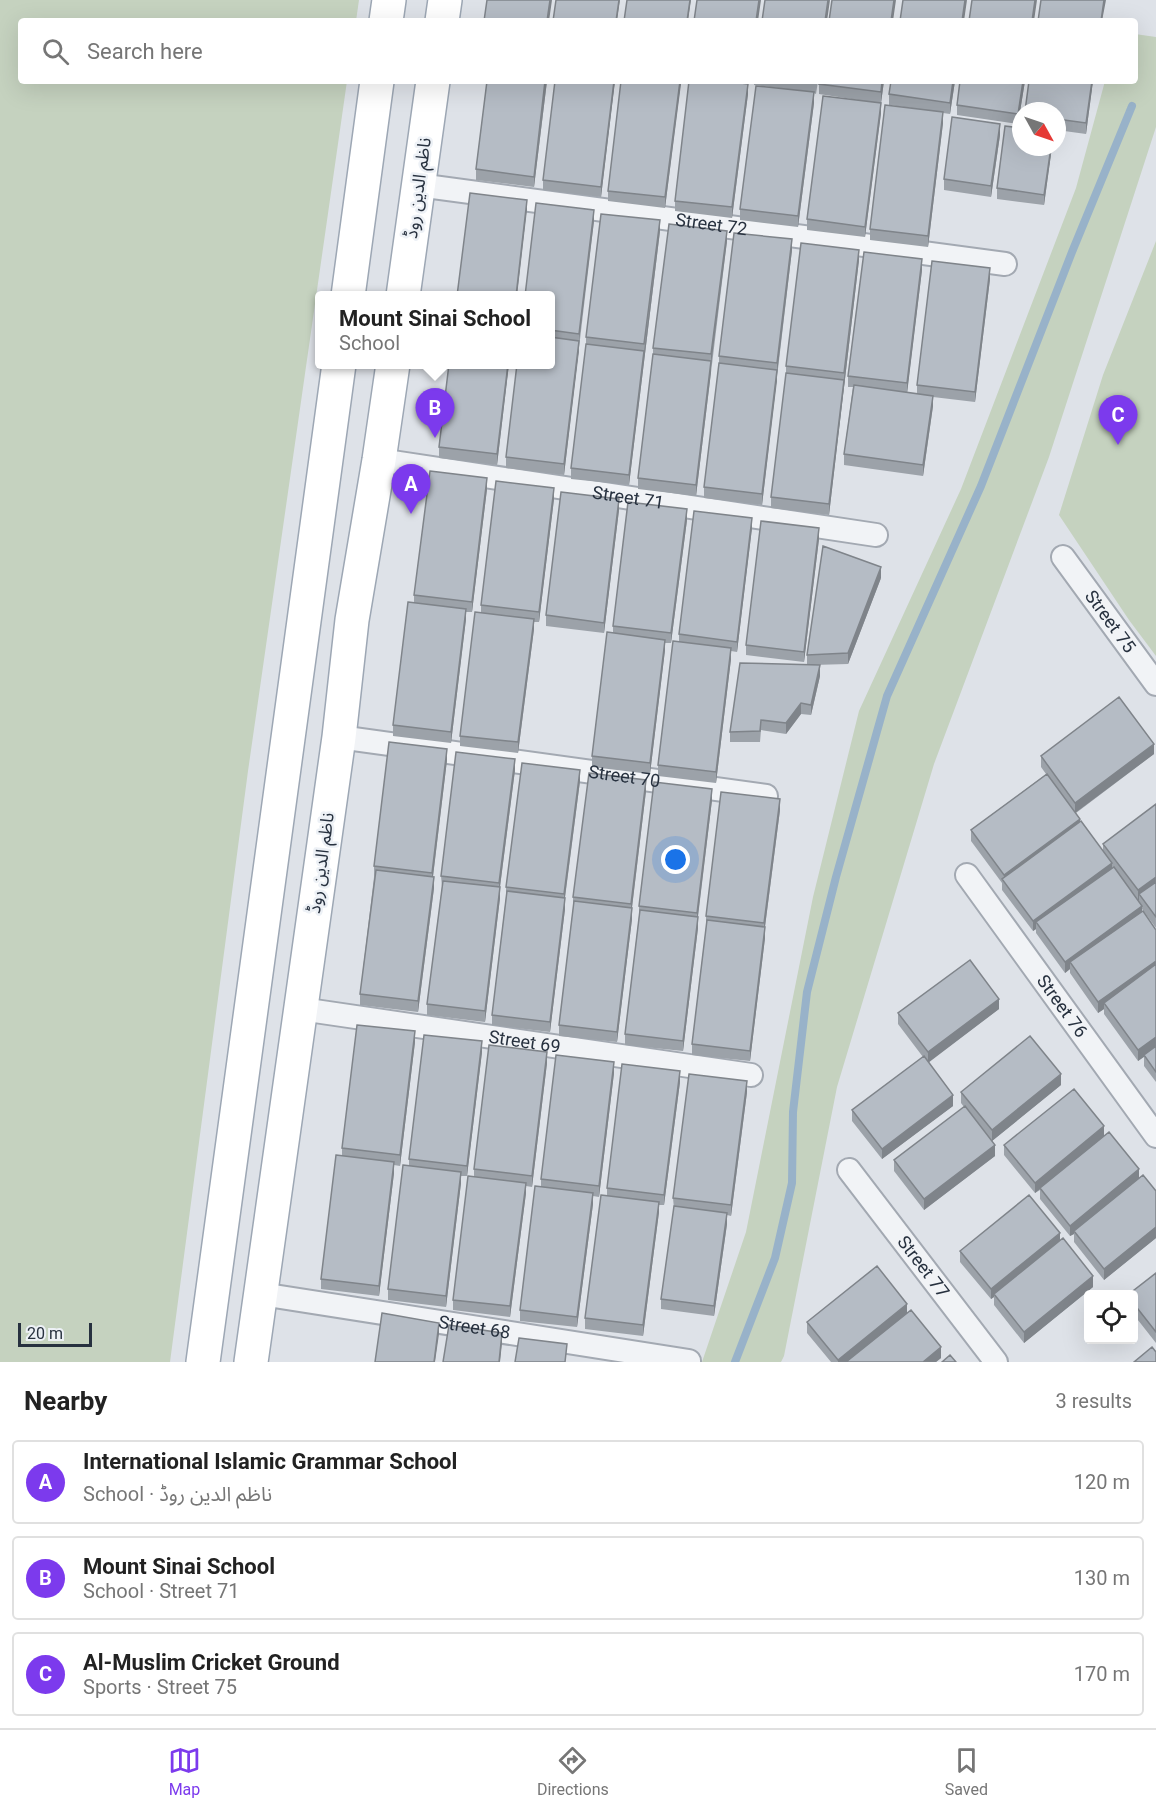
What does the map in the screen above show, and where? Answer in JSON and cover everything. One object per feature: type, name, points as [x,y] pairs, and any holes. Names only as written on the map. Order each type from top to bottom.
[{"type":"main road","points":[[386,18],[389,0]]},
{"type":"main road","points":[[442,18],[445,0]]},
{"type":"main road","points":[[349,291],[378,84]]},
{"type":"main road","name":"ناظم الدین روڈ","points":[[404,291],[434,84]]},
{"type":"main road","points":[[203,1362],[338,369]]},
{"type":"main road","name":"ناظم الدین روڈ","points":[[251,1362],[339,737],[352,620],[380,460],[392,369]]},
{"type":"street","name":"Street 72","points":[[418,185],[1005,264]]},
{"type":"street","name":"Street 71","points":[[380,460],[876,535]]},
{"type":"street","name":"Street 75","points":[[1063,557],[1156,684]]},
{"type":"street","name":"Street 70","points":[[339,737],[766,796]]},
{"type":"street","name":"Street 76","points":[[967,875],[1156,1136]]},
{"type":"street","name":"Street 69","points":[[301,1009],[751,1075]]},
{"type":"street","name":"Street 77","points":[[849,1170],[996,1362]]},
{"type":"street","name":"Street 68","points":[[261,1294],[689,1361]]},
{"type":"green space","points":[[0,0],[359,0],[356,18],[18,18],[18,84],[347,84],[317,291],[315,291],[315,304],[248,771],[170,1362],[0,1362]]},
{"type":"green space","points":[[1138,34],[1156,37],[1156,127],[1049,457],[934,764],[837,1087],[784,1356],[781,1362],[702,1362],[746,1232],[813,897],[859,711],[961,489],[1076,188],[1104,84],[1138,84]]},
{"type":"green space","points":[[1156,241],[1156,656],[1129,620],[1059,515],[1103,375]]},
{"type":"building","points":[[487,0],[550,0],[547,18],[484,18]]},
{"type":"building","points":[[556,0],[619,0],[616,18],[553,18]]},
{"type":"building","points":[[627,0],[690,0],[687,18],[624,18]]},
{"type":"building","points":[[697,0],[759,0],[756,18],[694,18]]},
{"type":"building","points":[[765,0],[828,0],[825,18],[762,18]]},
{"type":"building","points":[[832,0],[894,0],[891,18],[829,18]]},
{"type":"building","points":[[903,0],[965,0],[962,18],[900,18]]},
{"type":"building","points":[[972,0],[1035,0],[1032,18],[969,18]]},
{"type":"building","points":[[1041,0],[1104,0],[1101,18],[1038,18]]},
{"type":"building","points":[[487,84],[545,84],[534,177],[476,169]]},
{"type":"building","points":[[555,84],[614,84],[601,187],[543,180]]},
{"type":"building","points":[[621,84],[680,84],[665,197],[608,191]]},
{"type":"building","points":[[689,84],[748,84],[732,207],[675,201]]},
{"type":"building","points":[[819,84],[882,84],[881,92]]},
{"type":"building","points":[[891,84],[953,84],[950,103],[889,94]]},
{"type":"building","points":[[960,84],[1023,84],[1020,102],[1012,102],[1012,113],[957,105]]},
{"type":"building","points":[[1029,84],[1092,84],[1086,123],[1066,120],[1066,102],[1026,102]]},
{"type":"building","points":[[756,86],[814,92],[798,216],[740,209]]},
{"type":"building","points":[[823,96],[881,103],[865,227],[807,219]]},
{"type":"building","points":[[885,105],[943,112],[928,236],[870,229]]},
{"type":"building","points":[[952,117],[1000,124],[991,186],[944,179]]},
{"type":"building","points":[[1005,126],[1012,127],[1012,156],[1050,156],[1044,195],[997,188]]},
{"type":"building","points":[[470,193],[527,200],[517,291],[458,291]]},
{"type":"building","points":[[536,203],[594,210],[579,334],[555,331],[555,291],[526,291]]},
{"type":"building","points":[[601,214],[660,220],[644,344],[586,337]]},
{"type":"building","points":[[669,224],[727,231],[711,354],[653,348]]},
{"type":"building","points":[[734,233],[792,239],[777,363],[719,356]]},
{"type":"building","points":[[801,243],[859,250],[844,373],[786,366]]},
{"type":"building","points":[[864,252],[922,259],[907,383],[848,376]]},
{"type":"building","points":[[932,261],[990,268],[975,392],[917,385]]},
{"type":"building","points":[[555,338],[579,341],[564,464],[506,457],[516,369],[555,369]]},
{"type":"building","points":[[586,344],[644,351],[629,475],[571,468]]},
{"type":"building","points":[[653,354],[711,361],[696,485],[638,478]]},
{"type":"building","points":[[719,363],[777,370],[762,494],[704,487]]},
{"type":"building","points":[[448,369],[507,369],[497,454],[439,447]]},
{"type":"building","points":[[786,373],[844,380],[829,504],[771,497]]},
{"type":"building","points":[[854,385],[933,396],[923,465],[844,454]]},
{"type":"building","points":[[430,471],[487,478],[472,602],[414,595]]},
{"type":"building","points":[[496,481],[554,488],[539,612],[481,605]]},
{"type":"building","points":[[561,492],[619,499],[604,623],[546,615]]},
{"type":"building","points":[[628,502],[687,509],[671,633],[613,626]]},
{"type":"building","points":[[694,511],[752,518],[737,642],[679,634]]},
{"type":"building","points":[[761,521],[819,528],[804,652],[746,645]]},
{"type":"building","points":[[823,546],[881,567],[848,653],[807,655]]},
{"type":"building","points":[[408,602],[466,609],[451,732],[393,725]]},
{"type":"building","points":[[475,612],[534,619],[518,742],[460,736]]},
{"type":"building","points":[[607,632],[665,640],[650,763],[592,756]]},
{"type":"building","points":[[673,641],[731,648],[716,772],[658,765]]},
{"type":"building","points":[[740,663],[820,665],[811,705],[801,703],[786,723],[761,720],[760,731],[730,732]]},
{"type":"building","points":[[1119,697],[1154,744],[1075,803],[1041,756]]},
{"type":"building","points":[[389,742],[447,749],[432,873],[374,866]]},
{"type":"building","points":[[456,752],[515,759],[499,883],[441,876]]},
{"type":"building","points":[[522,763],[580,770],[564,894],[506,887]]},
{"type":"building","points":[[589,773],[646,780],[631,904],[573,897]]},
{"type":"building","points":[[1047,774],[1080,819],[1004,875],[971,830]]},
{"type":"building","points":[[654,782],[712,789],[697,913],[639,906]]},
{"type":"building","points":[[721,792],[780,799],[764,923],[706,916]]},
{"type":"building","points":[[1156,804],[1156,877],[1138,890],[1103,844]]},
{"type":"building","points":[[1081,821],[1112,863],[1033,921],[1002,879]]},
{"type":"building","points":[[1114,867],[1142,906],[1065,962],[1036,922]]},
{"type":"building","points":[[376,870],[434,877],[418,1001],[360,994]]},
{"type":"building","points":[[443,881],[500,887],[485,1011],[427,1004]]},
{"type":"building","points":[[1156,882],[1156,917],[1139,894]]},
{"type":"building","points":[[507,891],[565,898],[550,1022],[492,1015]]},
{"type":"building","points":[[574,901],[632,908],[617,1032],[559,1025]]},
{"type":"building","points":[[640,910],[698,917],[683,1041],[625,1034]]},
{"type":"building","points":[[1143,911],[1156,930],[1156,961],[1098,1002],[1070,962]]},
{"type":"building","points":[[707,920],[765,927],[750,1051],[692,1044]]},
{"type":"building","points":[[970,960],[999,999],[928,1052],[898,1013]]},
{"type":"building","points":[[1156,964],[1156,1037],[1138,1050],[1104,1003]]},
{"type":"building","points":[[357,1025],[415,1031],[400,1155],[342,1148]]},
{"type":"building","points":[[424,1035],[482,1041],[467,1166],[409,1159]]},
{"type":"building","points":[[1030,1036],[1061,1074],[992,1130],[961,1092]]},
{"type":"building","points":[[489,1045],[547,1052],[532,1176],[474,1169]]},
{"type":"building","points":[[1156,1046],[1156,1072],[1144,1055]]},
{"type":"building","points":[[556,1055],[614,1062],[599,1186],[541,1179]]},
{"type":"building","points":[[924,1056],[953,1095],[882,1149],[852,1110]]},
{"type":"building","points":[[622,1064],[680,1071],[664,1195],[607,1188]]},
{"type":"building","points":[[689,1074],[747,1081],[731,1205],[673,1198]]},
{"type":"building","points":[[1074,1089],[1104,1126],[1035,1183],[1004,1145]]},
{"type":"building","points":[[965,1106],[995,1145],[924,1199],[894,1160]]},
{"type":"building","points":[[1109,1132],[1139,1169],[1070,1226],[1040,1188]]},
{"type":"building","points":[[336,1155],[394,1162],[379,1286],[321,1279]]},
{"type":"building","points":[[403,1165],[461,1172],[446,1296],[388,1289]]},
{"type":"building","points":[[1143,1175],[1156,1191],[1156,1227],[1104,1269],[1074,1231]]},
{"type":"building","points":[[468,1176],[526,1183],[510,1306],[453,1300]]},
{"type":"building","points":[[535,1186],[593,1193],[577,1317],[520,1310]]},
{"type":"building","points":[[601,1195],[659,1202],[643,1325],[585,1318]]},
{"type":"building","points":[[1029,1195],[1060,1233],[991,1289],[960,1251]]},
{"type":"building","points":[[674,1206],[727,1213],[714,1306],[661,1299]]},
{"type":"building","points":[[1063,1238],[1093,1276],[1024,1332],[994,1294]]},
{"type":"building","points":[[877,1266],[907,1304],[838,1360],[807,1322]]},
{"type":"building","points":[[1156,1273],[1156,1332],[1138,1309],[1138,1290],[1134,1290]]},
{"type":"building","points":[[911,1310],[941,1347],[923,1362],[846,1362]]},
{"type":"building","points":[[382,1313],[439,1323],[434,1362],[375,1362]]},
{"type":"building","points":[[449,1325],[502,1333],[499,1362],[443,1362]]},
{"type":"building","points":[[519,1338],[567,1344],[565,1362],[515,1362]]},
{"type":"building","points":[[1152,1347],[1156,1352],[1156,1362],[1134,1362]]},
{"type":"building","points":[[950,1355],[956,1362],[942,1362]]},
{"type":"waterway","points":[[735,1362],[775,1258],[792,1183],[793,1112],[807,992],[836,877],[887,696],[981,486],[1072,252],[1132,106]]},
{"type":"place","name":"Mount Sinai School","points":[[435,438]]},
{"type":"place","name":"Al-Muslim Cricket Ground","points":[[1118,445]]},
{"type":"place","name":"International Islamic Grammar School","points":[[411,514]]}]
